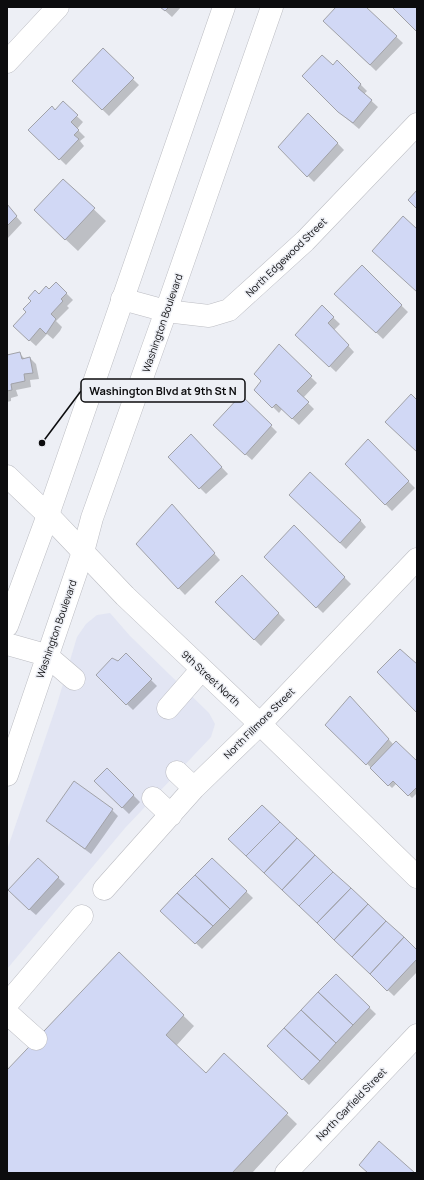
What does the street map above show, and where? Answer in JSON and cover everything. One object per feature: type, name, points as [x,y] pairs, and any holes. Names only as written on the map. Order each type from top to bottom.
[{"type":"street","points":[[7,62],[58,7]]},
{"type":"street","points":[[7,626],[48,515],[224,7]]},
{"type":"street","name":"Washington Boulevard","points":[[7,775],[92,518],[272,7]]},
{"type":"street","name":"North Edgewood Street","points":[[122,299],[166,311],[209,316],[229,310],[305,241],[417,124]]},
{"type":"street","name":"9th Street North","points":[[7,476],[48,515],[125,596],[260,724],[417,877]]},
{"type":"street","name":"North Fillmore Street","points":[[104,889],[171,816],[194,788],[260,724],[417,559]]},
{"type":"street","points":[[7,644],[46,655],[74,678]]},
{"type":"street","points":[[168,708],[202,670]]},
{"type":"street","points":[[177,772],[194,788]]},
{"type":"street","points":[[153,798],[171,816]]},
{"type":"street","points":[[7,1004],[82,916]]},
{"type":"street","points":[[7,1013],[36,1039]]},
{"type":"street","name":"North Garfield Street","points":[[286,1173],[417,1035]]},
{"type":"shaded area","points":[[110,613],[130,636],[209,713],[215,724],[211,737],[125,828],[7,969],[7,850],[57,704],[77,637],[86,624],[97,615]]},
{"type":"building","points":[[160,7],[169,7],[165,11]]},
{"type":"building","points":[[336,7],[366,7],[397,36],[370,65],[323,21]]},
{"type":"building","points":[[392,7],[417,7],[417,30],[416,31]]},
{"type":"building","points":[[103,48],[134,78],[102,110],[72,81]]},
{"type":"building","points":[[322,55],[333,65],[337,60],[361,84],[358,88],[372,100],[353,123],[338,112],[302,76]]},
{"type":"building","points":[[63,101],[78,115],[71,122],[79,130],[74,135],[79,139],[59,160],[28,130],[52,106],[55,110]]},
{"type":"building","points":[[308,113],[338,143],[307,177],[278,147]]},
{"type":"building","points":[[63,179],[95,208],[65,240],[34,210]]},
{"type":"building","points":[[417,190],[417,209],[408,200]]},
{"type":"building","points":[[7,204],[17,216],[7,226]]},
{"type":"building","points":[[403,216],[417,229],[417,292],[372,251]]},
{"type":"building","points":[[362,265],[402,305],[376,333],[334,294]]},
{"type":"building","points":[[56,282],[67,293],[61,299],[63,301],[51,314],[56,319],[46,334],[40,328],[29,341],[13,326],[26,312],[23,309],[31,301],[28,298],[35,290],[39,294],[46,286],[49,289]]},
{"type":"building","points":[[322,305],[334,317],[328,323],[349,345],[329,367],[295,335]]},
{"type":"building","points":[[279,344],[312,376],[297,391],[309,402],[292,419],[276,404],[272,408],[254,390],[261,381],[254,374]]},
{"type":"building","points":[[20,352],[22,359],[30,357],[33,373],[24,374],[25,381],[11,384],[12,390],[7,391],[7,355]]},
{"type":"building","points":[[411,394],[417,400],[417,452],[385,422]]},
{"type":"building","points":[[241,395],[272,425],[245,455],[213,425]]},
{"type":"building","points":[[191,434],[222,467],[199,489],[168,457]]},
{"type":"building","points":[[368,439],[409,481],[385,505],[345,464]]},
{"type":"building","points":[[310,472],[361,520],[340,543],[289,495]]},
{"type":"building","points":[[172,504],[215,553],[178,589],[136,544]]},
{"type":"building","points":[[294,525],[345,577],[316,608],[264,557]]},
{"type":"building","points":[[242,575],[279,613],[254,640],[215,602]]},
{"type":"building","points":[[400,649],[417,664],[417,713],[377,672]]},
{"type":"building","points":[[126,653],[152,679],[126,705],[96,675],[112,658],[118,661]]},
{"type":"building","points":[[350,696],[389,739],[366,765],[325,725]]},
{"type":"building","points":[[396,741],[417,761],[417,787],[408,796],[393,781],[388,786],[370,768]]},
{"type":"building","points":[[107,768],[134,795],[122,808],[94,781]]},
{"type":"building","points":[[74,781],[113,809],[85,849],[46,821]]},
{"type":"building","points":[[262,805],[280,822],[246,856],[228,839]]},
{"type":"building","points":[[280,822],[297,838],[264,873],[246,856]]},
{"type":"building","points":[[297,838],[315,855],[282,890],[264,873]]},
{"type":"building","points":[[315,855],[333,872],[299,906],[282,890]]},
{"type":"building","points":[[38,858],[59,877],[29,910],[8,890]]},
{"type":"building","points":[[212,858],[247,891],[230,909],[195,875]]},
{"type":"building","points":[[333,872],[351,888],[317,923],[299,906]]},
{"type":"building","points":[[195,875],[230,909],[213,926],[177,893]]},
{"type":"building","points":[[351,888],[368,904],[334,940],[317,923]]},
{"type":"building","points":[[177,893],[213,926],[195,944],[160,911]]},
{"type":"building","points":[[368,904],[386,921],[352,957],[334,940]]},
{"type":"building","points":[[386,921],[404,937],[370,974],[352,957]]},
{"type":"building","points":[[404,937],[417,950],[417,959],[387,991],[370,974]]},
{"type":"building","points":[[119,952],[184,1015],[166,1035],[206,1073],[224,1053],[288,1113],[232,1173],[7,1173],[7,1070]]},
{"type":"building","points":[[336,974],[370,1007],[353,1025],[318,992]]},
{"type":"building","points":[[318,992],[353,1025],[336,1043],[301,1010]]},
{"type":"building","points":[[301,1010],[336,1043],[320,1061],[284,1028]]},
{"type":"building","points":[[284,1028],[320,1061],[302,1080],[267,1046]]},
{"type":"building","points":[[379,1141],[415,1173],[368,1173],[359,1165]]},
{"type":"place","name":"Washington Blvd at 9th St N","points":[[42,443]]}]
